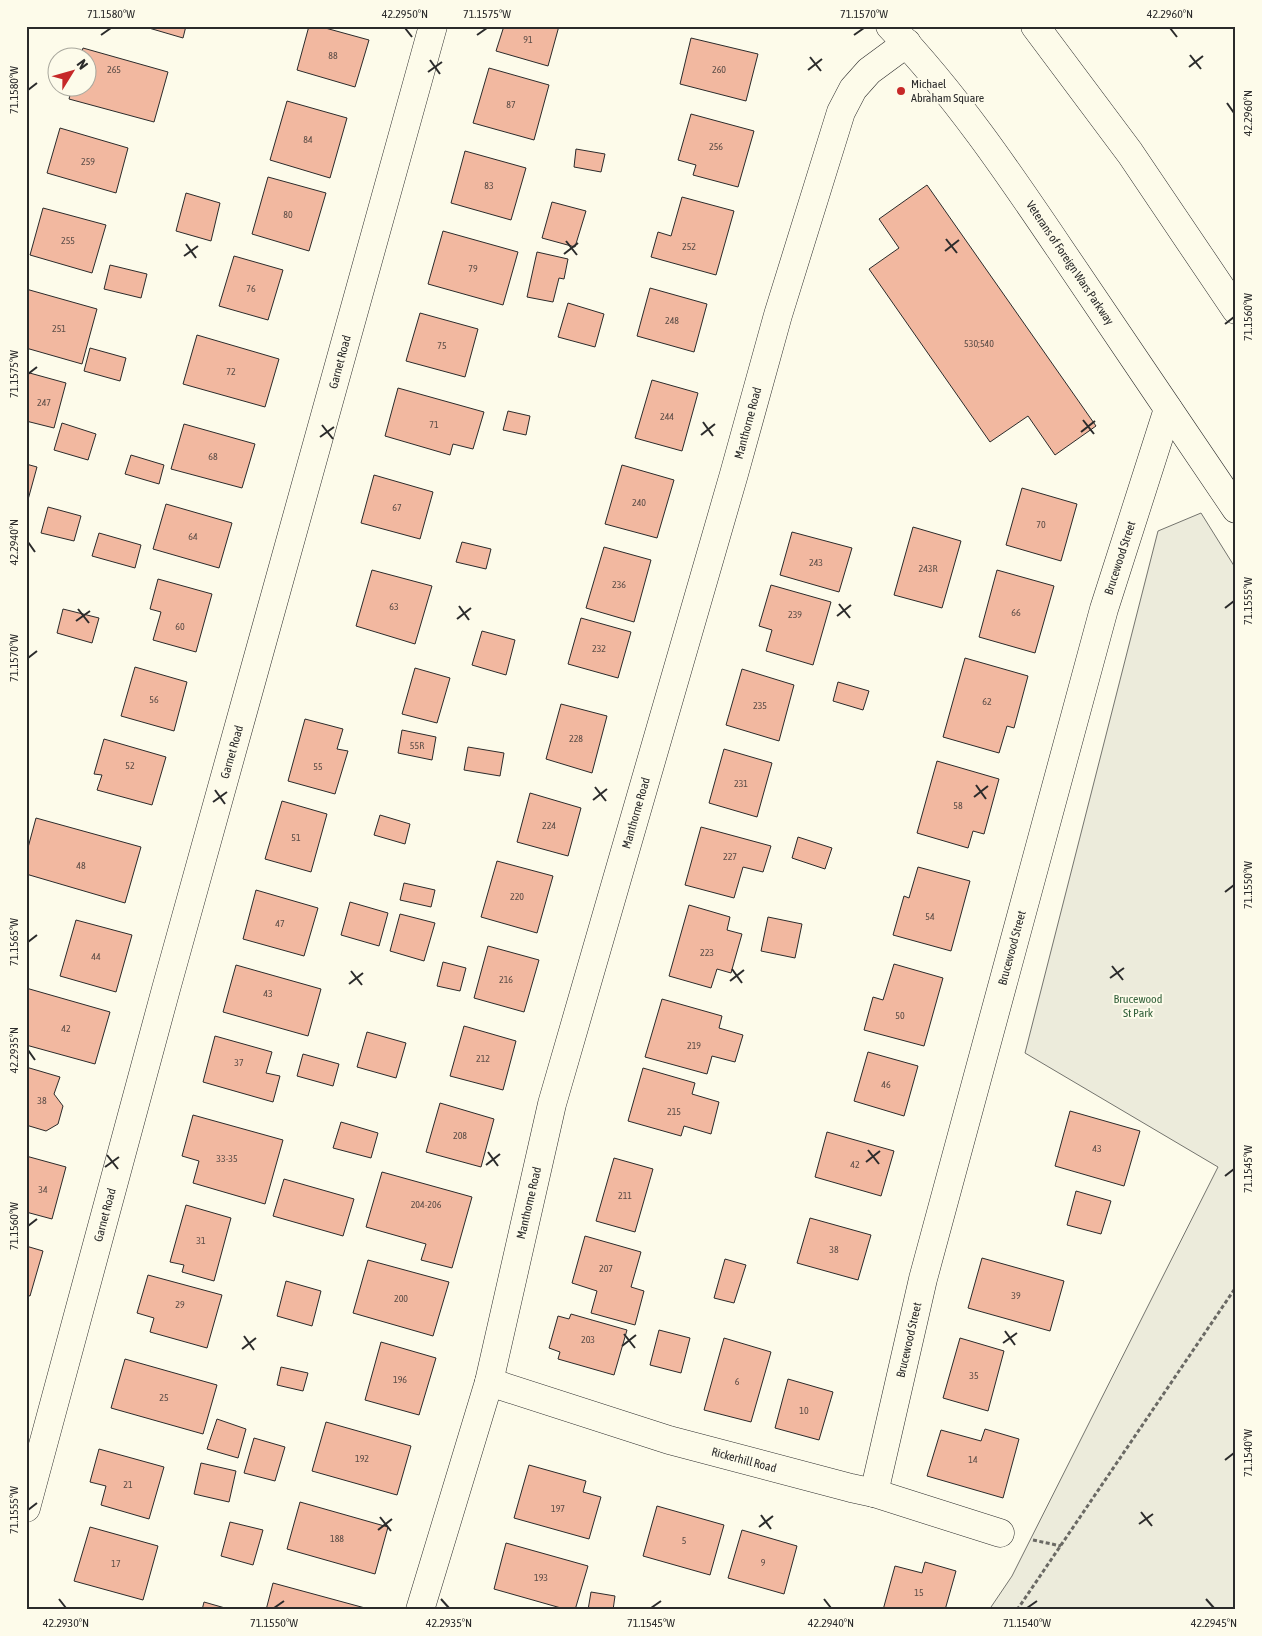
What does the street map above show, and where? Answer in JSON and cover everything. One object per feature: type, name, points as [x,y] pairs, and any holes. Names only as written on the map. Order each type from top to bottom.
[{"type":"main road","name":"Garnet Road","points":[[26,1508],[172,970],[433,26]]},
{"type":"main road","points":[[1035,26],[1130,153],[1236,310]]},
{"type":"main road","name":"Veterans of Foreign Wars Parkway","points":[[898,35],[951,96],[1031,205],[1236,509]]},
{"type":"main road","name":"Manthorne Road","points":[[420,1610],[489,1382],[552,1104],[732,484],[778,315],[841,112],[853,89],[898,35]]},
{"type":"main road","name":"Brucewood Street","points":[[874,1492],[923,1279],[1098,628],[1168,409]]},
{"type":"main road","name":"Rickerhill Road","points":[[489,1382],[669,1440],[851,1488],[874,1492],[1000,1533]]},
{"type":"path","points":[[1017,1610],[1236,1287]]},
{"type":"green space","name":"Brucewood St Park","points":[[1201,513],[1236,569],[1236,906],[1234,910],[1236,915],[1236,1610],[989,1610],[1012,1576],[1218,1167],[1025,1053],[1158,531]]},
{"type":"building","points":[[142,26],[186,26],[183,38]]},
{"type":"building","points":[[309,26],[318,26],[369,40],[355,87],[297,70]]},
{"type":"building","points":[[504,26],[559,26],[548,66],[496,51]]},
{"type":"building","points":[[691,38],[758,54],[746,101],[680,84]]},
{"type":"building","points":[[98,52],[168,72],[154,122],[69,99],[98,98]]},
{"type":"building","points":[[489,68],[549,85],[534,140],[473,123]]},
{"type":"building","points":[[287,101],[347,118],[330,178],[270,160]]},
{"type":"building","points":[[691,114],[754,131],[738,187],[693,175],[696,165],[678,160]]},
{"type":"building","points":[[60,128],[128,148],[116,193],[47,173]]},
{"type":"building","points":[[576,149],[605,154],[601,172],[574,167]]},
{"type":"building","points":[[465,151],[526,168],[511,220],[451,203]]},
{"type":"building","points":[[268,177],[326,193],[309,251],[252,234]]},
{"type":"building","points":[[927,185],[1096,426],[1055,455],[1028,416],[990,442],[869,269],[899,248],[879,219]]},
{"type":"building","points":[[186,193],[220,203],[211,241],[176,231]]},
{"type":"building","points":[[682,197],[734,211],[716,275],[651,257],[658,232],[671,236]]},
{"type":"building","points":[[552,202],[586,211],[575,247],[542,238]]},
{"type":"building","points":[[43,208],[106,225],[92,273],[30,255]]},
{"type":"building","points":[[443,231],[518,252],[503,305],[428,284]]},
{"type":"building","points":[[537,252],[568,259],[564,279],[559,278],[553,302],[527,297]]},
{"type":"building","points":[[234,256],[283,270],[268,320],[219,306]]},
{"type":"building","points":[[110,265],[147,274],[141,298],[104,289]]},
{"type":"building","points":[[650,288],[707,304],[694,352],[637,336]]},
{"type":"building","points":[[26,289],[97,309],[82,364],[26,348]]},
{"type":"building","points":[[568,303],[604,314],[595,347],[558,337]]},
{"type":"building","points":[[420,313],[478,329],[465,377],[406,361]]},
{"type":"building","points":[[197,335],[279,359],[265,407],[183,384]]},
{"type":"building","points":[[90,348],[126,358],[120,381],[84,371]]},
{"type":"building","points":[[26,372],[66,383],[54,428],[26,421]]},
{"type":"building","points":[[652,380],[698,393],[682,451],[635,438]]},
{"type":"building","points":[[398,388],[484,412],[473,449],[453,444],[450,455],[385,436]]},
{"type":"building","points":[[508,411],[530,416],[526,435],[503,430]]},
{"type":"building","points":[[62,423],[96,434],[88,460],[54,450]]},
{"type":"building","points":[[184,424],[255,444],[242,488],[171,469]]},
{"type":"building","points":[[131,455],[164,465],[159,484],[125,474]]},
{"type":"building","points":[[26,464],[37,467],[26,507]]},
{"type":"building","points":[[622,465],[674,480],[657,538],[605,524]]},
{"type":"building","points":[[374,475],[433,492],[420,539],[361,523]]},
{"type":"building","points":[[1022,488],[1077,504],[1061,561],[1006,545]]},
{"type":"building","points":[[166,504],[232,523],[219,568],[153,549]]},
{"type":"building","points":[[48,507],[81,516],[74,541],[41,533]]},
{"type":"building","points":[[913,527],[961,541],[942,608],[894,595]]},
{"type":"building","points":[[792,532],[852,548],[839,592],[780,575]]},
{"type":"building","points":[[99,533],[141,545],[135,568],[92,556]]},
{"type":"building","points":[[462,542],[491,549],[486,569],[456,562]]},
{"type":"building","points":[[604,547],[651,560],[634,622],[586,608]]},
{"type":"building","points":[[372,570],[432,586],[415,644],[356,626]]},
{"type":"building","points":[[997,570],[1054,586],[1035,653],[979,637]]},
{"type":"building","points":[[158,579],[212,594],[196,652],[153,640],[161,612],[150,609]]},
{"type":"building","points":[[771,585],[831,602],[813,665],[766,651],[772,630],[759,626]]},
{"type":"building","points":[[63,609],[99,618],[92,643],[57,633]]},
{"type":"building","points":[[581,618],[631,632],[618,678],[568,664]]},
{"type":"building","points":[[482,631],[515,640],[506,675],[472,665]]},
{"type":"building","points":[[965,658],[1028,676],[1014,728],[1007,726],[999,753],[943,737]]},
{"type":"building","points":[[135,667],[187,682],[174,731],[121,716]]},
{"type":"building","points":[[415,668],[450,678],[437,723],[402,714]]},
{"type":"building","points":[[742,669],[794,685],[779,741],[726,725]]},
{"type":"building","points":[[838,682],[869,691],[863,710],[833,701]]},
{"type":"building","points":[[561,704],[607,716],[592,773],[546,759]]},
{"type":"building","points":[[305,719],[343,729],[337,749],[348,751],[335,794],[288,781]]},
{"type":"building","points":[[402,730],[436,737],[432,760],[398,753]]},
{"type":"building","points":[[104,739],[166,757],[152,805],[97,790],[102,775],[94,774]]},
{"type":"building","points":[[468,747],[504,753],[500,776],[464,770]]},
{"type":"building","points":[[724,749],[772,763],[757,817],[709,803]]},
{"type":"building","points":[[937,761],[999,779],[984,834],[973,831],[968,848],[917,833]]},
{"type":"building","points":[[530,793],[581,808],[568,856],[517,842]]},
{"type":"building","points":[[282,801],[327,814],[311,872],[265,859]]},
{"type":"building","points":[[380,815],[410,824],[405,844],[374,835]]},
{"type":"building","points":[[36,818],[141,847],[125,903],[26,874],[26,855]]},
{"type":"building","points":[[701,827],[771,846],[763,872],[743,867],[734,898],[685,885]]},
{"type":"building","points":[[798,837],[832,848],[825,869],[792,858]]},
{"type":"building","points":[[497,861],[553,876],[537,933],[481,917]]},
{"type":"building","points":[[918,867],[970,881],[951,951],[893,935],[904,896],[909,898]]},
{"type":"building","points":[[404,883],[435,890],[431,907],[400,900]]},
{"type":"building","points":[[256,890],[318,908],[304,956],[243,939]]},
{"type":"building","points":[[350,902],[388,913],[379,946],[341,935]]},
{"type":"building","points":[[689,905],[730,917],[727,930],[742,934],[731,973],[717,969],[711,988],[669,976]]},
{"type":"building","points":[[400,914],[435,923],[424,961],[390,951]]},
{"type":"building","points":[[768,917],[802,924],[795,958],[761,951]]},
{"type":"building","points":[[76,920],[132,935],[116,992],[60,976]]},
{"type":"building","points":[[488,946],[539,960],[524,1012],[474,998]]},
{"type":"building","points":[[443,962],[466,968],[460,991],[437,986]]},
{"type":"building","points":[[894,964],[943,978],[924,1046],[864,1030],[873,997],[883,1000]]},
{"type":"building","points":[[236,965],[321,989],[308,1036],[223,1012]]},
{"type":"building","points":[[26,988],[110,1012],[95,1064],[26,1045]]},
{"type":"building","points":[[662,999],[722,1016],[719,1028],[743,1035],[735,1062],[712,1056],[707,1074],[645,1057]]},
{"type":"building","points":[[464,1026],[516,1041],[503,1090],[450,1076]]},
{"type":"building","points":[[367,1032],[406,1043],[396,1078],[357,1067]]},
{"type":"building","points":[[215,1036],[272,1052],[266,1073],[280,1076],[273,1102],[203,1082]]},
{"type":"building","points":[[868,1052],[918,1066],[904,1116],[854,1101]]},
{"type":"building","points":[[303,1054],[339,1064],[333,1086],[297,1076]]},
{"type":"building","points":[[26,1067],[60,1077],[54,1094],[63,1106],[58,1124],[46,1131],[26,1125]]},
{"type":"building","points":[[643,1068],[695,1083],[692,1094],[719,1102],[711,1134],[684,1126],[681,1136],[628,1121]]},
{"type":"building","points":[[440,1103],[494,1119],[481,1167],[426,1152]]},
{"type":"building","points":[[1070,1111],[1140,1131],[1124,1186],[1055,1166]]},
{"type":"building","points":[[193,1115],[283,1140],[265,1204],[193,1183],[199,1161],[182,1156]]},
{"type":"building","points":[[341,1122],[378,1133],[371,1158],[333,1148]]},
{"type":"building","points":[[827,1132],[894,1151],[881,1196],[815,1177]]},
{"type":"building","points":[[26,1156],[66,1167],[52,1219],[26,1212]]},
{"type":"building","points":[[614,1158],[653,1169],[635,1232],[596,1221]]},
{"type":"building","points":[[382,1172],[472,1197],[452,1268],[421,1260],[426,1244],[366,1227]]},
{"type":"building","points":[[284,1179],[354,1199],[343,1236],[273,1216]]},
{"type":"building","points":[[1076,1191],[1111,1201],[1101,1234],[1067,1225]]},
{"type":"building","points":[[186,1205],[231,1218],[214,1281],[182,1272],[184,1265],[170,1262]]},
{"type":"building","points":[[810,1218],[871,1235],[858,1280],[797,1263]]},
{"type":"building","points":[[585,1236],[641,1252],[631,1287],[644,1291],[635,1325],[591,1313],[597,1291],[572,1283]]},
{"type":"building","points":[[26,1246],[43,1251],[30,1296],[26,1295]]},
{"type":"building","points":[[982,1258],[1064,1281],[1050,1331],[968,1308]]},
{"type":"building","points":[[725,1259],[746,1265],[734,1303],[714,1298]]},
{"type":"building","points":[[368,1260],[449,1282],[433,1336],[353,1313]]},
{"type":"building","points":[[148,1275],[222,1295],[207,1348],[150,1332],[154,1318],[137,1313]]},
{"type":"building","points":[[286,1281],[321,1291],[312,1326],[277,1316]]},
{"type":"building","points":[[571,1314],[627,1330],[614,1375],[558,1359],[560,1352],[549,1348],[558,1316],[569,1319]]},
{"type":"building","points":[[659,1330],[690,1338],[681,1373],[650,1365]]},
{"type":"building","points":[[724,1338],[771,1352],[751,1422],[704,1410]]},
{"type":"building","points":[[960,1338],[1004,1351],[988,1411],[943,1398]]},
{"type":"building","points":[[381,1342],[436,1358],[419,1415],[365,1400]]},
{"type":"building","points":[[125,1359],[217,1385],[203,1434],[111,1408]]},
{"type":"building","points":[[281,1367],[308,1373],[303,1391],[277,1385]]},
{"type":"building","points":[[788,1379],[833,1392],[819,1440],[775,1428]]},
{"type":"building","points":[[217,1419],[246,1429],[238,1458],[207,1449]]},
{"type":"building","points":[[326,1422],[411,1446],[397,1495],[312,1471]]},
{"type":"building","points":[[985,1429],[1019,1439],[1003,1498],[927,1476],[941,1430],[981,1441]]},
{"type":"building","points":[[254,1438],[285,1447],[275,1481],[244,1473]]},
{"type":"building","points":[[99,1449],[164,1467],[149,1519],[101,1505],[106,1486],[90,1482]]},
{"type":"building","points":[[201,1463],[236,1471],[229,1502],[194,1494]]},
{"type":"building","points":[[529,1465],[586,1481],[583,1492],[601,1497],[589,1539],[514,1518]]},
{"type":"building","points":[[300,1502],[388,1527],[375,1574],[287,1549]]},
{"type":"building","points":[[657,1506],[724,1525],[710,1575],[643,1556]]},
{"type":"building","points":[[230,1522],[263,1530],[253,1565],[221,1556]]},
{"type":"building","points":[[90,1527],[158,1546],[143,1600],[74,1581]]},
{"type":"building","points":[[742,1530],[797,1546],[784,1594],[728,1578]]},
{"type":"building","points":[[506,1543],[588,1566],[575,1610],[568,1610],[494,1589]]},
{"type":"building","points":[[925,1562],[956,1571],[945,1610],[883,1610],[895,1566],[922,1573]]},
{"type":"building","points":[[273,1583],[365,1608],[365,1610],[266,1610]]},
{"type":"building","points":[[591,1592],[615,1596],[613,1610],[588,1610]]},
{"type":"building","points":[[204,1602],[232,1610],[202,1610]]},
{"type":"place","name":"Michael Abraham Square","points":[[901,91]]}]
